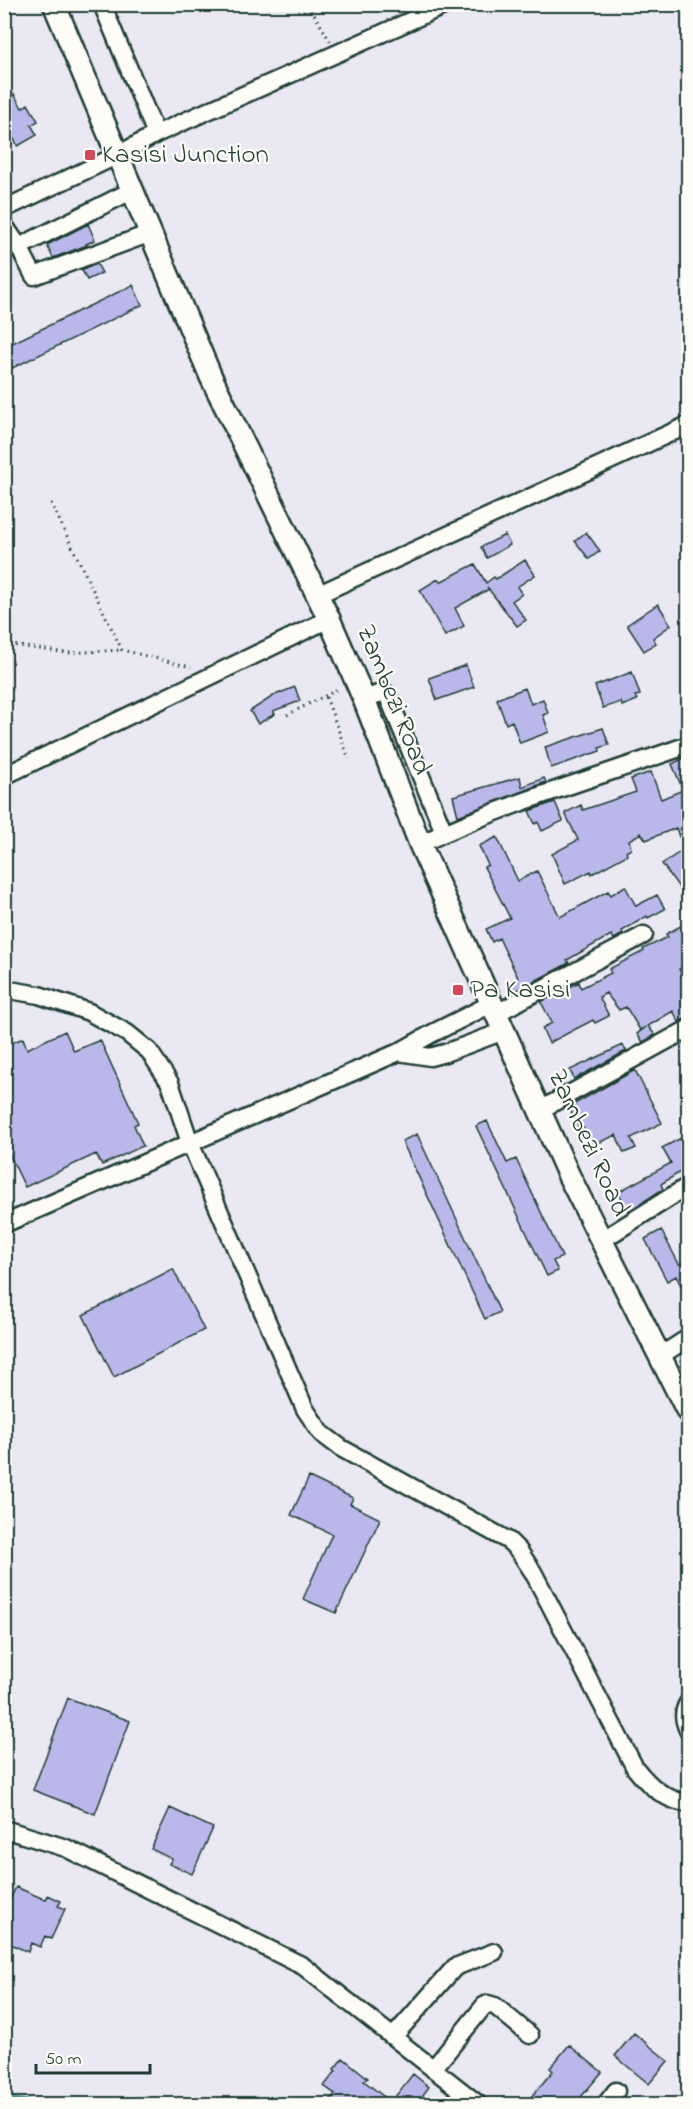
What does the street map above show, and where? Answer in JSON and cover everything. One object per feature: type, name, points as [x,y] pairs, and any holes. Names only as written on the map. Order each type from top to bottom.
[{"type":"main road","name":"Zambezi Road","points":[[54,4],[211,377],[329,619],[364,699],[420,844],[569,1176],[688,1412]]},
{"type":"street","points":[[102,4],[156,134]]},
{"type":"street","points":[[4,209],[118,155],[156,134],[447,4]]},
{"type":"street","points":[[19,247],[133,190]]},
{"type":"street","points":[[4,225],[34,276],[151,233]]},
{"type":"street","points":[[317,595],[688,425]]},
{"type":"street","points":[[4,776],[329,619]]},
{"type":"street","points":[[364,699],[384,692],[387,694],[444,832]]},
{"type":"street","points":[[420,844],[444,832],[603,773],[688,746]]},
{"type":"street","points":[[399,1052],[430,1057],[446,1053],[498,1016],[644,935]]},
{"type":"street","points":[[4,990],[39,995],[89,1012],[127,1033],[149,1051],[170,1083],[190,1143],[305,1408],[321,1432],[341,1448],[509,1541],[519,1551],[635,1768],[649,1785],[677,1802],[688,1803]]},
{"type":"street","points":[[4,1224],[399,1052],[498,1016]]},
{"type":"street","points":[[540,1110],[688,1029]]},
{"type":"street","points":[[602,1240],[688,1186]]},
{"type":"street","points":[[660,1356],[688,1338]]},
{"type":"street","points":[[688,1703],[684,1720],[688,1730]]},
{"type":"street","points":[[4,1829],[66,1848],[303,1966],[478,2104]]},
{"type":"street","points":[[393,2037],[455,1967],[494,1952]]},
{"type":"street","points":[[433,2069],[488,2004],[495,2006],[530,2035]]},
{"type":"street","points":[[606,2104],[616,2091]]},
{"type":"path","points":[[308,4],[329,39],[334,54]]},
{"type":"path","points":[[51,503],[122,650]]},
{"type":"path","points":[[4,642],[67,653],[122,650],[197,669],[209,676]]},
{"type":"path","points":[[286,715],[326,697],[355,680]]},
{"type":"path","points":[[326,697],[350,759]]},
{"type":"building","points":[[14,94],[22,108],[28,104],[38,121],[31,125],[37,135],[18,146],[4,123],[4,100]]},
{"type":"building","points":[[88,224],[95,240],[53,258],[47,245]]},
{"type":"building","points":[[97,264],[102,273],[87,280],[82,270]]},
{"type":"building","points":[[133,285],[142,305],[4,372],[4,347]]},
{"type":"building","points":[[586,532],[600,551],[589,559],[575,541]]},
{"type":"building","points":[[505,535],[510,545],[487,558],[481,547]]},
{"type":"building","points":[[525,560],[535,575],[517,587],[522,594],[512,601],[526,620],[517,626],[489,589],[455,608],[464,626],[445,636],[420,590],[438,579],[440,582],[475,564],[486,583]]},
{"type":"building","points":[[658,604],[671,625],[653,638],[656,643],[644,651],[627,625]]},
{"type":"building","points":[[466,665],[474,687],[437,700],[429,678]]},
{"type":"building","points":[[632,672],[640,695],[635,696],[637,700],[622,706],[621,702],[603,708],[595,686]]},
{"type":"building","points":[[295,687],[300,701],[273,711],[275,714],[258,724],[250,711],[275,695]]},
{"type":"building","points":[[525,688],[531,704],[543,699],[548,713],[543,715],[549,732],[520,743],[512,721],[506,724],[497,699]]},
{"type":"building","points":[[603,728],[609,745],[599,748],[600,751],[551,768],[545,747]]},
{"type":"building","points":[[688,756],[688,832],[679,837],[676,828],[646,840],[641,833],[629,840],[631,849],[626,852],[627,855],[592,874],[591,871],[565,884],[552,854],[578,840],[565,813],[581,805],[583,810],[636,792],[631,779],[651,772],[661,799],[683,790],[672,764]]},
{"type":"building","points":[[520,777],[522,787],[544,778],[546,782],[458,816],[453,796]]},
{"type":"building","points":[[555,802],[563,821],[542,831],[538,822],[535,824],[529,811]]},
{"type":"building","points":[[497,837],[518,881],[537,871],[560,917],[608,891],[611,895],[625,886],[636,906],[657,895],[665,909],[648,918],[647,916],[622,931],[623,934],[614,939],[611,935],[567,960],[569,963],[514,992],[509,982],[518,978],[499,938],[492,942],[486,929],[510,918],[484,867],[488,865],[479,846]]},
{"type":"building","points":[[683,850],[688,859],[688,900],[662,864]]},
{"type":"building","points":[[688,922],[688,964],[679,969],[688,990],[688,1017],[679,1022],[673,1011],[648,1026],[655,1035],[643,1042],[637,1034],[646,1027],[640,1030],[626,1007],[619,1010],[606,993],[599,997],[609,1016],[595,1023],[593,1020],[549,1043],[542,1028],[552,1023],[541,1002],[579,982],[581,988],[611,973],[609,969],[668,937],[666,934]]},
{"type":"building","points":[[65,1031],[74,1051],[100,1040],[138,1123],[134,1125],[143,1146],[102,1165],[96,1154],[25,1187],[4,1143],[4,1046],[23,1038],[27,1049]]},
{"type":"building","points":[[623,1045],[626,1051],[574,1079],[570,1070]]},
{"type":"building","points":[[635,1070],[662,1123],[631,1138],[636,1148],[624,1153],[616,1135],[591,1146],[583,1127],[579,1129],[569,1107]]},
{"type":"building","points":[[487,1121],[507,1163],[516,1159],[562,1257],[553,1261],[558,1271],[547,1276],[476,1126]]},
{"type":"building","points":[[417,1134],[500,1312],[485,1319],[402,1141]]},
{"type":"building","points":[[681,1138],[688,1149],[688,1167],[661,1184],[663,1189],[629,1211],[618,1192],[671,1163],[662,1148]]},
{"type":"building","points":[[661,1230],[679,1264],[688,1260],[688,1299],[676,1276],[667,1281],[645,1239]]},
{"type":"building","points":[[173,1269],[204,1330],[114,1377],[83,1315]]},
{"type":"building","points":[[309,1477],[353,1498],[350,1504],[380,1519],[336,1613],[303,1599],[332,1534],[291,1515]]},
{"type":"building","points":[[68,1698],[130,1721],[95,1814],[33,1790]]},
{"type":"building","points":[[170,1808],[213,1828],[192,1874],[169,1864],[172,1859],[151,1849]]},
{"type":"building","points":[[16,1887],[46,1900],[48,1895],[61,1901],[58,1906],[65,1909],[51,1939],[45,1936],[40,1947],[31,1943],[28,1952],[4,1941],[4,1913]]},
{"type":"building","points":[[634,2033],[668,2061],[649,2084],[615,2056]]},
{"type":"building","points":[[569,2045],[602,2072],[575,2104],[525,2104],[553,2071],[550,2068]]},
{"type":"building","points":[[343,2058],[368,2078],[364,2081],[393,2104],[327,2104],[335,2094],[324,2086]]},
{"type":"building","points":[[413,2074],[429,2087],[417,2103],[410,2098],[402,2104],[394,2098]]},
{"type":"waterway","points":[[4,2098],[41,2104]]},
{"type":"place","name":"Kasisi Junction","points":[[90,155]]},
{"type":"place","name":"Pa Kasisi","points":[[458,990]]}]
